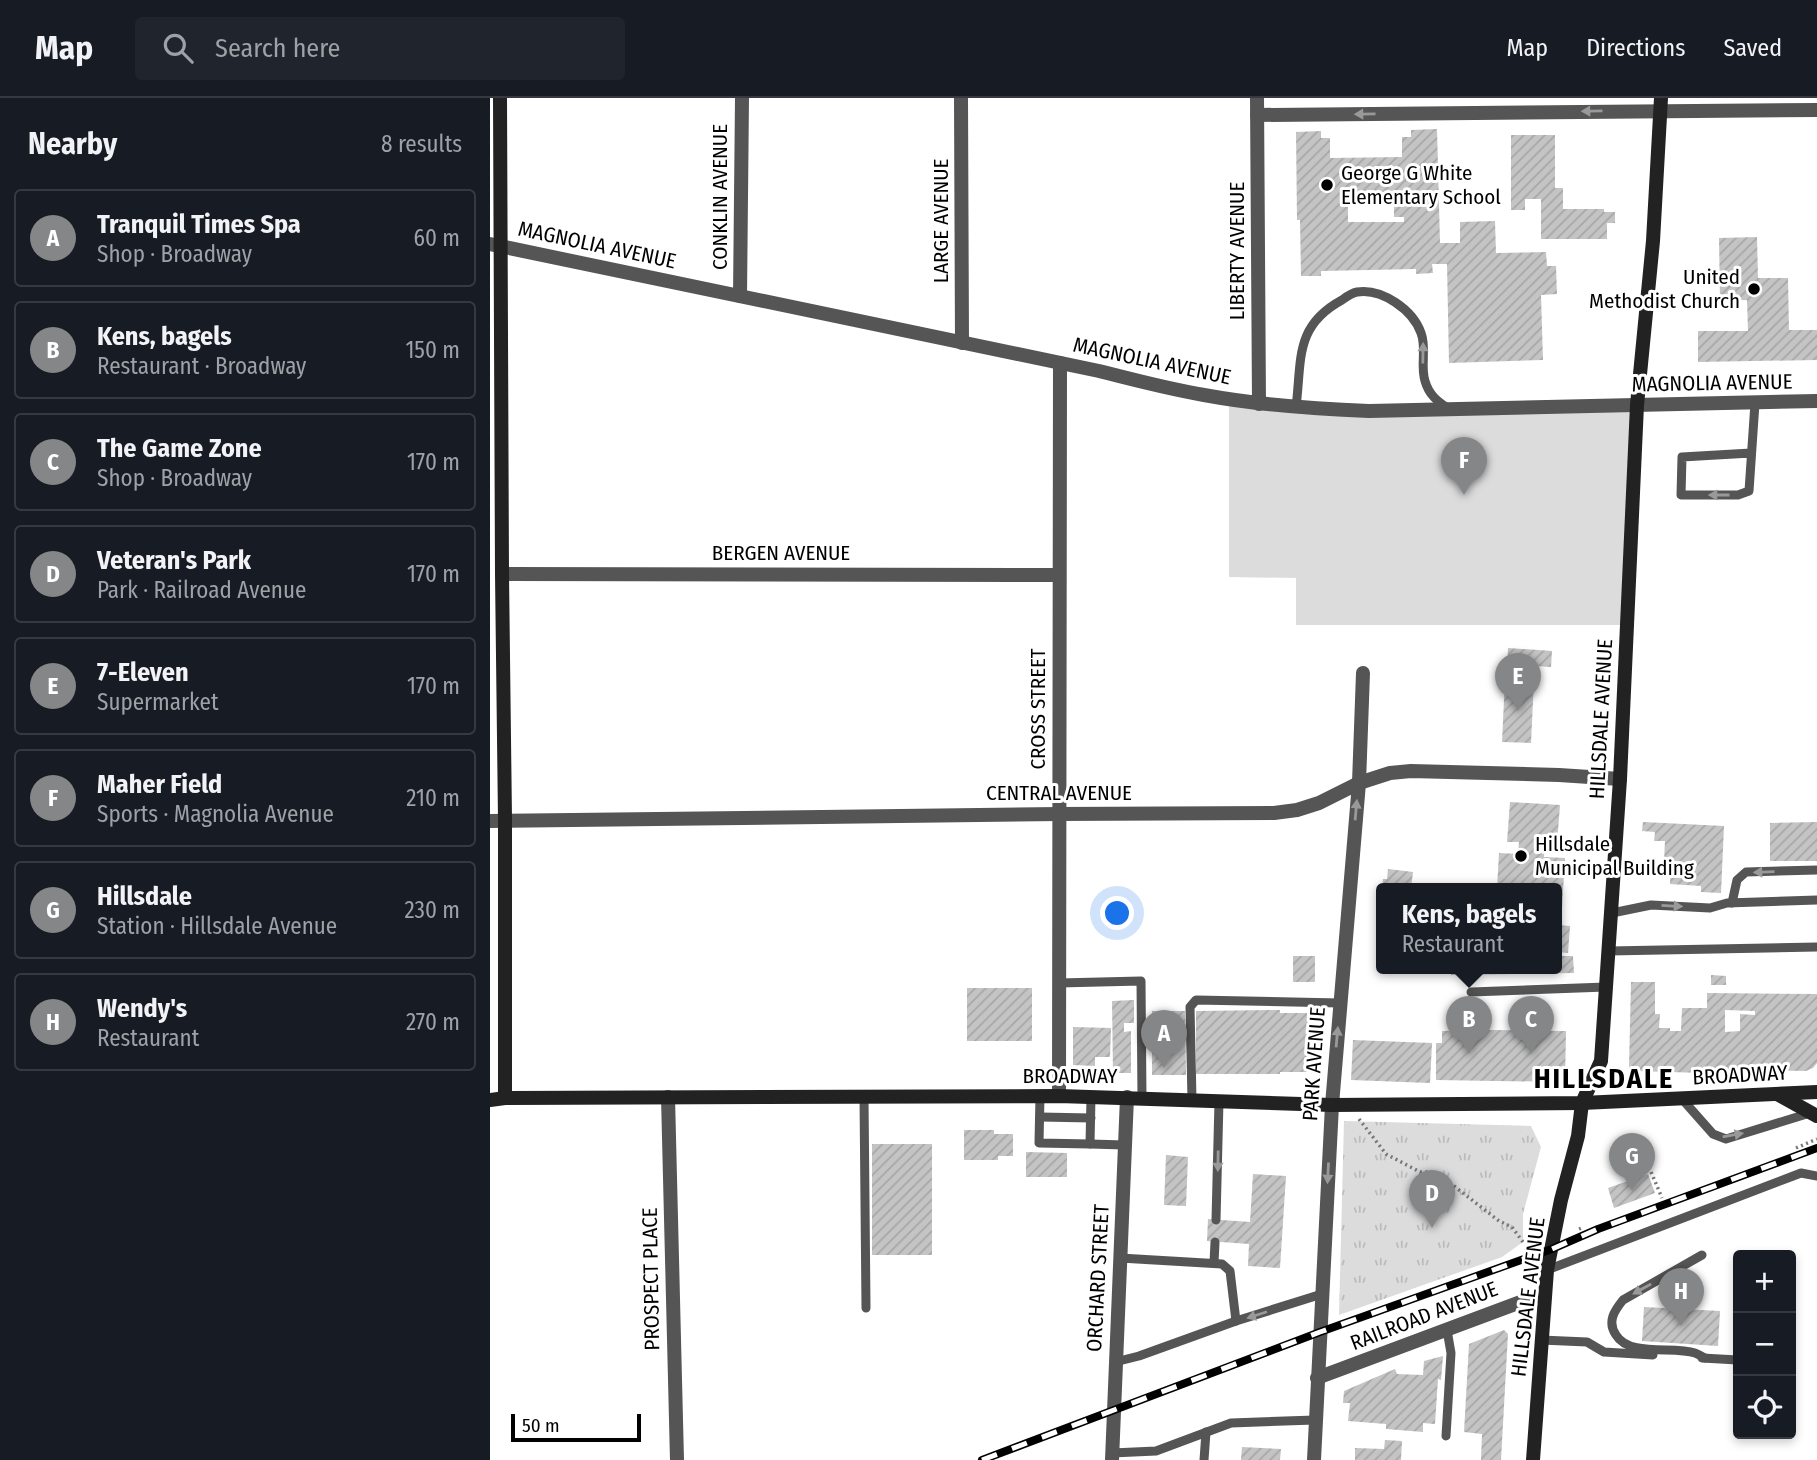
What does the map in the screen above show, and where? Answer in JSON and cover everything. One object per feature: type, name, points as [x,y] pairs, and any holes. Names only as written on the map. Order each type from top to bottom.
[{"type":"street","points":[[497,1099],[502,574],[495,245],[500,98]]},
{"type":"street","name":"CONKLIN AVENUE","points":[[740,296],[742,98]]},
{"type":"street","name":"LARGE AVENUE","points":[[961,98],[962,343]]},
{"type":"street","name":"LIBERTY AVENUE","points":[[1257,98],[1259,404]]},
{"type":"street","points":[[1257,115],[1661,104],[1817,110]]},
{"type":"street","name":"HILLSDALE AVENUE","points":[[1533,1460],[1547,1270],[1561,1200],[1578,1136],[1582,1103],[1601,1061],[1620,779],[1637,405],[1653,241],[1661,104]]},
{"type":"street","name":"MAGNOLIA AVENUE","points":[[495,245],[1192,393],[1259,404],[1369,411],[1817,401]]},
{"type":"street","name":"CROSS STREET","points":[[1059,1096],[1060,363]]},
{"type":"street","name":"BERGEN AVENUE","points":[[502,574],[1059,575]]},
{"type":"street","name":"PARK AVENUE","points":[[1314,1460],[1332,1105],[1359,783],[1363,673]]},
{"type":"street","name":"CENTRAL AVENUE","points":[[498,820],[1274,813],[1297,810],[1319,803],[1359,783],[1411,771],[1620,779]]},
{"type":"street","name":"BROADWAY","points":[[497,1099],[1059,1096],[1353,1105],[1582,1103],[1817,1092]]},
{"type":"street","points":[[1777,1094],[1814,1114]]},
{"type":"street","name":"PROSPECT PLACE","points":[[668,1097],[677,1460]]},
{"type":"street","name":"ORCHARD STREET","points":[[1112,1457],[1125,1145],[1135,1098]]},
{"type":"street","name":"RAILROAD AVENUE","points":[[1317,1378],[1545,1293]]},
{"type":"lane","points":[[1296,407],[1301,350],[1306,335],[1315,321],[1333,305],[1357,292],[1386,296],[1414,318],[1424,345],[1425,380],[1433,397],[1450,410]]},
{"type":"lane","points":[[1751,453],[1682,457],[1681,495],[1738,495],[1749,491],[1755,404]]},
{"type":"lane","points":[[1732,903],[1737,880],[1745,873],[1817,870]]},
{"type":"lane","points":[[1612,913],[1651,905],[1710,908],[1732,903],[1817,900]]},
{"type":"lane","points":[[1609,951],[1817,947]]},
{"type":"lane","points":[[1059,983],[1141,981],[1135,1098]]},
{"type":"lane","points":[[1471,992],[1606,987]]},
{"type":"lane","points":[[1192,1100],[1191,1007],[1196,1000],[1340,1003]]},
{"type":"lane","points":[[1040,1096],[1040,1143],[1125,1145]]},
{"type":"lane","points":[[864,1097],[866,1308]]},
{"type":"lane","points":[[1090,1144],[1091,1097]]},
{"type":"lane","points":[[1682,1099],[1713,1134],[1726,1139],[1814,1114]]},
{"type":"lane","points":[[1216,1220],[1219,1101]]},
{"type":"lane","points":[[1040,1117],[1091,1118]]},
{"type":"lane","points":[[1547,1270],[1801,1174],[1817,1176]]},
{"type":"lane","points":[[1214,1264],[1215,1242]]},
{"type":"lane","points":[[1702,1255],[1623,1300],[1611,1320],[1612,1330],[1619,1340],[1638,1348],[1695,1353],[1704,1358]]},
{"type":"lane","points":[[1120,1258],[1222,1264],[1230,1271],[1236,1321]]},
{"type":"lane","points":[[1115,1362],[1322,1294]]},
{"type":"lane","points":[[1446,1436],[1451,1353],[1447,1330]]},
{"type":"lane","points":[[1541,1340],[1587,1342],[1604,1352],[1733,1360]]},
{"type":"lane","points":[[1112,1457],[1156,1456],[1231,1423],[1315,1420]]},
{"type":"lane","points":[[1204,1460],[1206,1432]]},
{"type":"path","points":[[1353,1105],[1360,1122],[1386,1154],[1420,1172],[1434,1172],[1445,1179],[1499,1221],[1512,1227],[1523,1242]]},
{"type":"path","points":[[1796,1148],[1817,1139]]},
{"type":"path","points":[[1649,1167],[1662,1198]]},
{"type":"green space","points":[[1229,399],[1259,404],[1637,405],[1626,625],[1296,625],[1296,578],[1229,577]]},
{"type":"green space","points":[[1344,1121],[1531,1126],[1541,1147],[1523,1214],[1523,1242],[1502,1257],[1339,1315]]},
{"type":"building","points":[[1437,129],[1440,243],[1460,243],[1460,222],[1495,221],[1496,253],[1546,252],[1547,266],[1556,266],[1557,294],[1541,295],[1543,360],[1449,363],[1447,264],[1432,264],[1433,273],[1416,274],[1416,269],[1321,271],[1321,276],[1301,276],[1296,132],[1321,131],[1321,138],[1330,138],[1330,158],[1402,157],[1402,137],[1411,137],[1411,130]],"holes":[[[1348,205],[1394,205],[1394,217],[1404,217],[1404,222],[1348,222]]]},
{"type":"building","points":[[1511,135],[1555,135],[1555,188],[1563,188],[1563,209],[1604,209],[1604,212],[1615,212],[1615,223],[1607,223],[1607,239],[1541,239],[1541,199],[1525,199],[1525,210],[1511,210]]},
{"type":"building","name":"United Methodist Church","points":[[1757,237],[1758,278],[1788,278],[1789,330],[1817,330],[1817,360],[1698,362],[1698,331],[1748,331],[1747,300],[1720,301],[1719,238]]},
{"type":"building","points":[[1508,648],[1552,651],[1551,667],[1533,666],[1532,670],[1507,669]]},
{"type":"building","points":[[1505,679],[1534,680],[1531,743],[1502,742]]},
{"type":"building","name":"Hillsdale Municipal Building","points":[[1510,802],[1560,805],[1557,844],[1545,843],[1544,857],[1565,858],[1562,908],[1562,883],[1497,883],[1499,853],[1518,854],[1519,842],[1507,842]]},
{"type":"building","points":[[1643,822],[1724,826],[1721,893],[1701,892],[1701,886],[1670,884],[1671,861],[1664,861],[1665,841],[1654,841],[1655,832],[1642,831]]},
{"type":"building","points":[[1817,822],[1817,861],[1770,861],[1770,823]]},
{"type":"building","points":[[1388,869],[1413,872],[1412,883],[1383,883],[1383,879],[1387,879]]},
{"type":"building","points":[[1562,925],[1570,926],[1568,953],[1562,952]]},
{"type":"building","points":[[1293,956],[1315,956],[1315,982],[1293,982]]},
{"type":"building","points":[[1562,956],[1573,956],[1574,973],[1562,973]]},
{"type":"building","points":[[1451,974],[1512,974],[1451,975]]},
{"type":"building","points":[[1711,975],[1726,976],[1726,985],[1711,985]]},
{"type":"building","points":[[1631,982],[1655,982],[1655,1014],[1660,1014],[1659,1028],[1670,1028],[1670,1031],[1681,1031],[1682,1008],[1707,1008],[1707,993],[1817,994],[1817,1063],[1806,1071],[1705,1069],[1705,1073],[1632,1071],[1629,1067]],"holes":[[[1725,1010],[1755,1011],[1755,1015],[1740,1014],[1740,1031],[1725,1032]]]},
{"type":"building","points":[[967,988],[1032,988],[1032,1041],[967,1041]]},
{"type":"building","points":[[1134,1000],[1134,1023],[1124,1023],[1124,1032],[1131,1031],[1131,1073],[1113,1073],[1112,1001]]},
{"type":"building","points":[[1280,1010],[1280,1013],[1310,1013],[1311,1072],[1196,1074],[1196,1011]]},
{"type":"building","points":[[1152,1011],[1185,1011],[1186,1075],[1152,1075]]},
{"type":"building","points":[[1073,1027],[1111,1028],[1110,1057],[1095,1057],[1095,1066],[1073,1065]]},
{"type":"building","points":[[1442,1031],[1566,1031],[1565,1082],[1436,1080],[1436,1043],[1442,1043]]},
{"type":"building","points":[[1353,1040],[1432,1043],[1430,1083],[1351,1080]]},
{"type":"building","points":[[964,1130],[994,1130],[994,1134],[1013,1134],[1013,1156],[998,1156],[998,1160],[964,1160]]},
{"type":"building","points":[[872,1144],[932,1144],[932,1255],[872,1255]]},
{"type":"building","points":[[1026,1152],[1067,1153],[1067,1177],[1026,1177]]},
{"type":"building","points":[[1166,1155],[1188,1157],[1186,1206],[1164,1205]]},
{"type":"building","points":[[1253,1174],[1286,1176],[1280,1268],[1248,1266],[1249,1244],[1207,1241],[1208,1219],[1250,1222]]},
{"type":"building","points":[[1648,1174],[1655,1193],[1614,1208],[1608,1188]]},
{"type":"building","points":[[1644,1307],[1720,1311],[1718,1346],[1642,1341]]},
{"type":"building","points":[[1504,1330],[1508,1334],[1501,1460],[1481,1460],[1482,1434],[1464,1432],[1469,1344]]},
{"type":"building","points":[[1443,1356],[1441,1380],[1438,1379],[1435,1424],[1423,1423],[1423,1432],[1386,1429],[1386,1424],[1348,1421],[1350,1403],[1343,1403],[1344,1391],[1395,1369],[1397,1374],[1423,1375],[1424,1361]]},
{"type":"building","points":[[1385,1440],[1402,1441],[1401,1460],[1355,1460],[1355,1448],[1384,1449]]},
{"type":"building","points":[[1242,1447],[1281,1449],[1280,1460],[1241,1460]]},
{"type":"railway","points":[[982,1460],[1817,1148]]},
{"type":"place","name":"George G White Elementary School","points":[[1327,185]]},
{"type":"place","name":"United Methodist Church","points":[[1754,289]]},
{"type":"place","name":"Maher Field","points":[[1464,495]]},
{"type":"place","name":"7-Eleven","points":[[1518,711]]},
{"type":"place","name":"Hillsdale Municipal Building","points":[[1521,856]]},
{"type":"place","name":"Kens, bagels","points":[[1469,1054]]},
{"type":"place","name":"The Game Zone","points":[[1531,1054]]},
{"type":"place","name":"Tranquil Times Spa","points":[[1164,1068]]},
{"type":"place","name":"Hillsdale","points":[[1632,1191]]},
{"type":"place","name":"Veteran's Park","points":[[1432,1228]]},
{"type":"place","name":"Wendy's","points":[[1681,1326]]},
{"type":"district","name":"HILLSDALE","points":[[1604,1078]]}]
